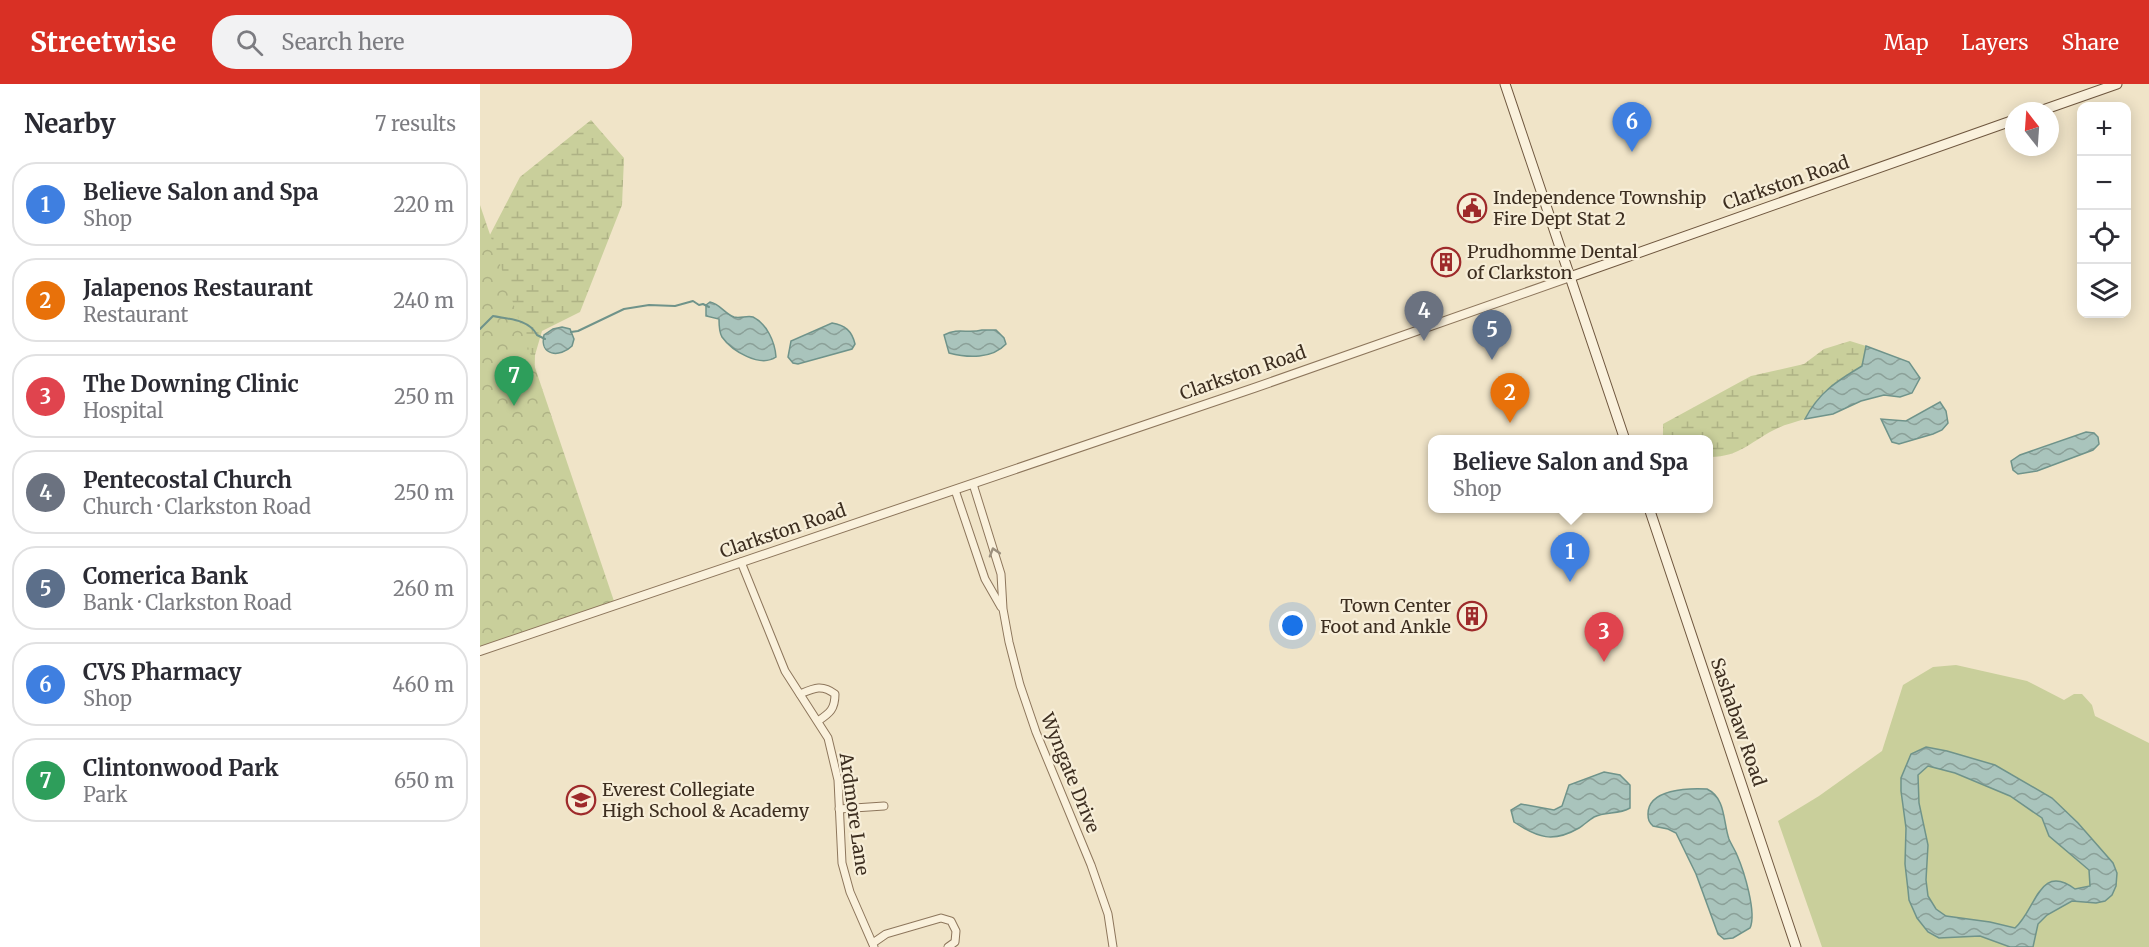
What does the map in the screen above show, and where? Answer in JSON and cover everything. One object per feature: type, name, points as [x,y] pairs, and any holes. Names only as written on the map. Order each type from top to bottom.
[{"type":"main road","points":[[1505,84],[1623,435]]},
{"type":"main road","points":[[2059,104],[2117,84]]},
{"type":"main road","name":"Clarkston Road","points":[[1570,277],[2005,123]]},
{"type":"main road","name":"Sashabaw Road","points":[[1651,513],[1796,947]]},
{"type":"street","name":"Clarkston Road","points":[[480,651],[973,484],[1570,277]]},
{"type":"street","name":"Wyngate Drive","points":[[973,484],[1001,574],[1003,609],[1009,642],[1028,708],[1098,884],[1108,914],[1113,947]]},
{"type":"street","name":"Wyngate Drive","points":[[955,490],[985,579],[1003,609]]},
{"type":"street","name":"Ardmore Lane","points":[[741,562],[785,671],[828,738],[838,780],[842,863],[850,892],[866,931],[874,945],[886,934],[941,918],[951,921],[956,931],[955,942],[948,947]]},
{"type":"street","points":[[800,694],[817,687],[827,688],[835,694],[835,705],[831,713],[818,721]]},
{"type":"street","points":[[839,809],[884,806]]},
{"type":"green space","points":[[591,120],[624,158],[622,205],[580,312],[542,331],[535,355],[533,438],[480,254],[520,177]]},
{"type":"green space","points":[[480,205],[616,607],[480,653]]},
{"type":"green space","points":[[1850,341],[1866,346],[1863,366],[1822,394],[1805,419],[1781,427],[1737,451],[1719,457],[1713,457],[1713,435],[1663,435],[1663,424],[1751,376],[1804,364],[1824,349]]},
{"type":"green space","points":[[1956,665],[2027,681],[2064,700],[2074,694],[2082,694],[2092,705],[2095,716],[2149,743],[2149,947],[1822,947],[1778,821],[1819,796],[1882,751],[1903,685],[1933,667]]},
{"type":"water","points":[[710,302],[734,317],[753,317],[758,320],[769,334],[776,357],[769,360],[755,359],[732,348],[721,335],[719,319],[706,316],[706,305]]},
{"type":"water","points":[[832,323],[841,325],[850,332],[855,344],[852,349],[798,364],[793,363],[788,357],[791,341]]},
{"type":"water","points":[[562,327],[570,329],[574,339],[572,346],[557,353],[547,351],[543,342],[544,335],[553,329]]},
{"type":"water","points":[[996,330],[1004,338],[1006,344],[987,355],[964,356],[949,353],[944,335],[954,331]]},
{"type":"water","points":[[1866,346],[1909,362],[1920,378],[1912,393],[1900,397],[1884,395],[1861,401],[1833,414],[1805,419],[1816,401],[1829,388],[1862,366]]},
{"type":"water","points":[[1940,402],[1946,411],[1948,423],[1942,430],[1899,444],[1892,442],[1881,419],[1906,421]]},
{"type":"water","points":[[2086,432],[2094,433],[2098,437],[2099,444],[2093,450],[2037,471],[2018,474],[2013,470],[2011,461],[2020,455]]},
{"type":"water","points":[[1926,747],[1995,765],[2052,798],[2078,823],[2113,863],[2117,873],[2116,886],[2112,895],[2105,901],[2096,903],[2072,901],[2047,915],[2038,924],[2033,947],[2010,947],[1980,936],[1939,938],[1928,932],[1917,918],[1909,900],[1905,864],[1906,828],[1901,778],[1911,754]],"holes":[[[1928,766],[1955,773],[2010,796],[2042,818],[2049,836],[2089,870],[2090,886],[2075,889],[2063,882],[2053,881],[2039,892],[2015,928],[1946,916],[1936,909],[1928,896],[1926,880],[1928,845],[1919,803],[1918,775]]]},
{"type":"water","points":[[1604,772],[1620,775],[1630,785],[1630,808],[1621,812],[1598,815],[1570,833],[1553,837],[1538,835],[1514,822],[1511,810],[1521,804],[1554,810],[1562,806],[1569,785]]},
{"type":"water","points":[[1707,789],[1718,798],[1721,804],[1729,839],[1743,871],[1751,903],[1750,928],[1733,938],[1724,939],[1718,934],[1696,874],[1676,833],[1653,826],[1648,818],[1650,806],[1662,795],[1680,790]]},
{"type":"waterway","points":[[571,332],[578,331],[624,309],[649,305],[675,306],[693,301],[709,307]]},
{"type":"waterway","points":[[480,329],[493,316],[524,323],[545,339]]},
{"type":"place","name":"CVS Pharmacy","points":[[1632,152]]},
{"type":"place","name":"Independence Township Fire Dept Stat 2","points":[[1472,208]]},
{"type":"place","name":"Prudhomme Dental of Clarkston","points":[[1446,262]]},
{"type":"place","name":"Pentecostal Church","points":[[1424,341]]},
{"type":"place","name":"Comerica Bank","points":[[1492,360]]},
{"type":"place","name":"Clintonwood Park","points":[[514,406]]},
{"type":"place","name":"Jalapenos Restaurant","points":[[1510,423]]},
{"type":"place","name":"Believe Salon and Spa","points":[[1570,582]]},
{"type":"place","name":"Town Center Foot and Ankle","points":[[1472,616]]},
{"type":"place","name":"The Downing Clinic","points":[[1604,662]]},
{"type":"place","name":"Everest Collegiate High School & Academy","points":[[581,800]]}]
